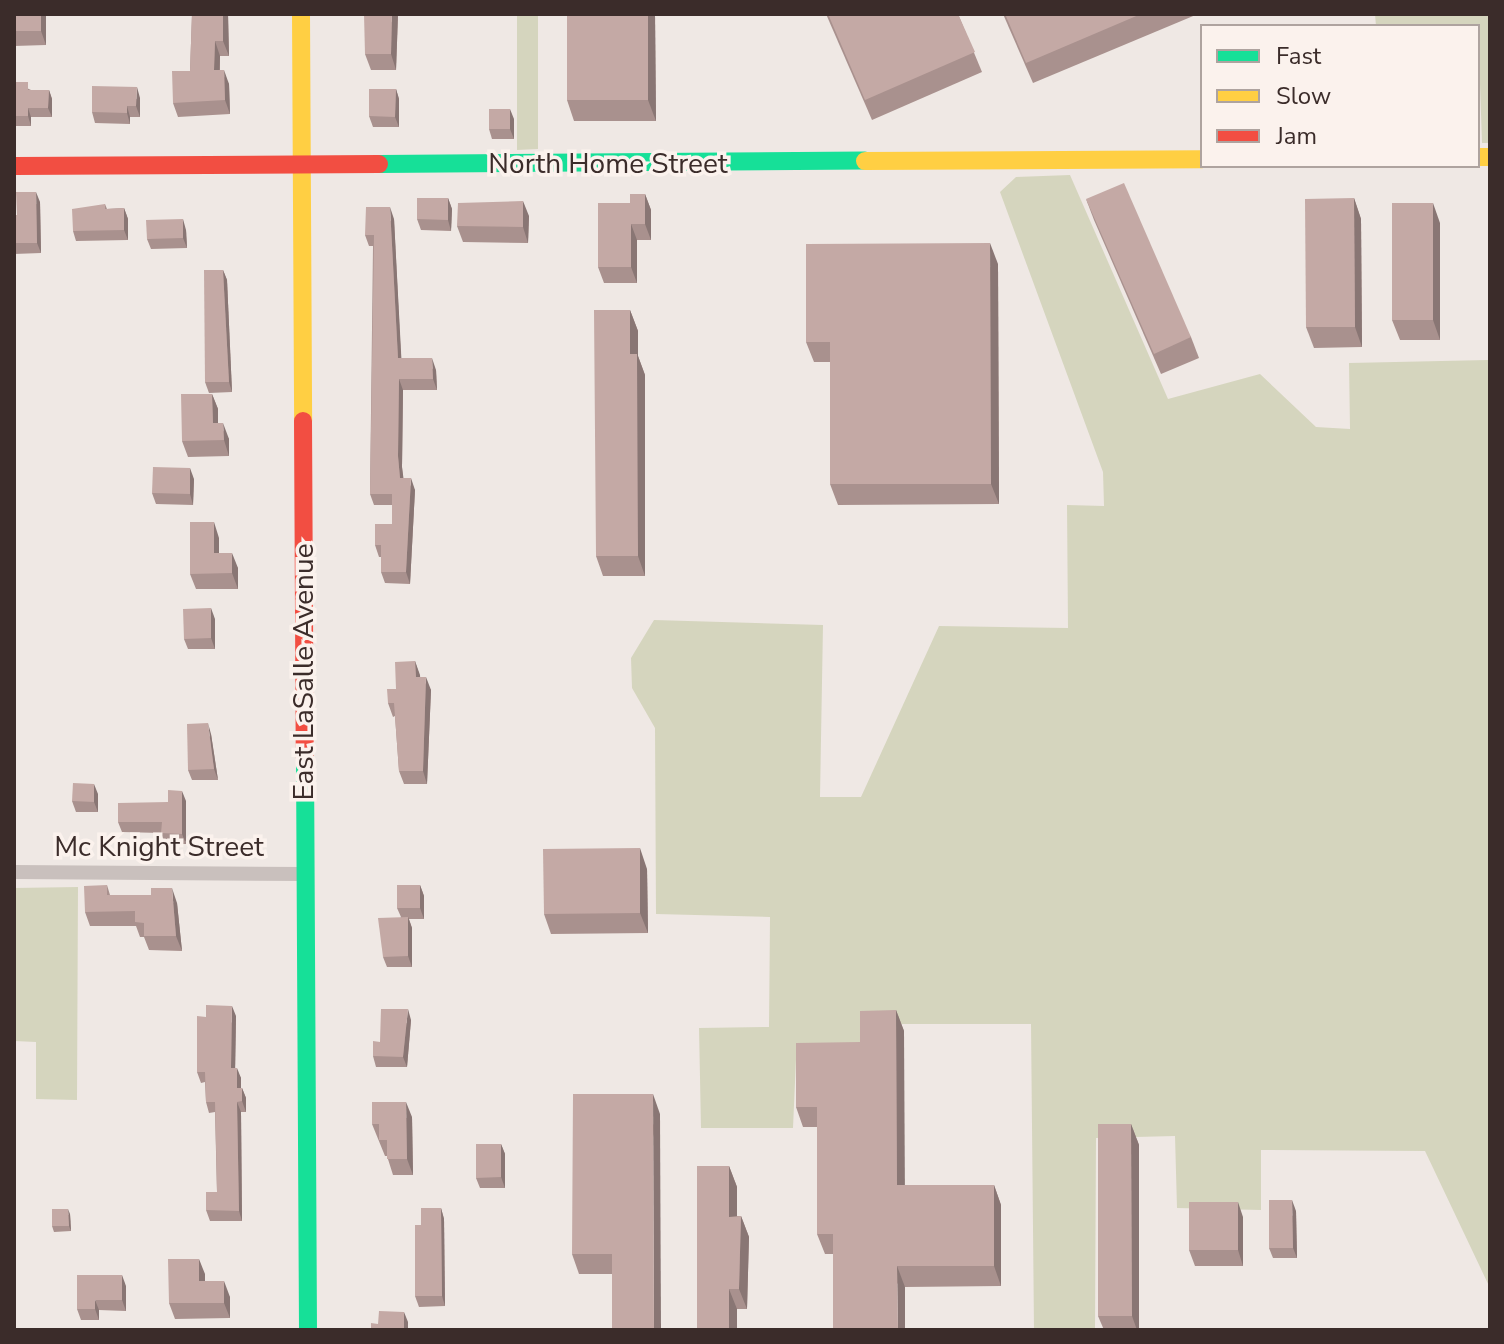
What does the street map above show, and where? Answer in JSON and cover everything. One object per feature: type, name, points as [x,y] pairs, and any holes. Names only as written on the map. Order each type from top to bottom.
[{"type":"street","name":"East LaSalle Avenue","points":[[301,14],[308,1330]]},
{"type":"street","name":"North Home Street","points":[[14,166],[1200,159]]},
{"type":"street","name":"Mc Knight Street","points":[[14,872],[305,874]]},
{"type":"green space","points":[[517,14],[538,14],[538,149],[517,150]]},
{"type":"green space","points":[[1375,14],[1490,14],[1490,143],[1482,143],[1480,24],[1376,24]]},
{"type":"green space","points":[[1070,175],[1168,399],[1260,374],[1316,427],[1350,429],[1349,363],[1488,360],[1490,1288],[1425,1151],[1261,1150],[1261,1210],[1177,1208],[1175,1136],[1096,1138],[1095,1330],[1034,1330],[1031,1024],[860,1024],[861,1059],[796,1059],[793,1128],[701,1128],[699,1028],[769,1027],[770,917],[656,914],[655,728],[632,688],[631,658],[654,620],[823,625],[820,797],[861,797],[939,626],[1068,628],[1067,505],[1104,506],[1103,472],[1000,192],[1016,177]]},
{"type":"green space","points":[[78,887],[77,1100],[36,1099],[36,1042],[14,1041],[14,888]]},
{"type":"building","points":[[14,14],[41,14],[41,31],[14,31]]},
{"type":"building","points":[[192,14],[223,14],[223,41],[215,41],[214,70],[224,70],[225,100],[173,103],[172,71],[190,71]]},
{"type":"building","points":[[364,14],[392,14],[391,54],[365,54]]},
{"type":"building","points":[[567,14],[648,14],[648,100],[567,100]]},
{"type":"building","points":[[828,14],[958,14],[975,52],[865,100]]},
{"type":"building","points":[[1005,14],[1141,14],[1026,63]]},
{"type":"building","points":[[14,82],[28,82],[28,90],[49,90],[48,108],[28,108],[28,116],[14,116]]},
{"type":"building","points":[[92,86],[137,87],[136,106],[127,106],[127,113],[92,112]]},
{"type":"building","points":[[369,89],[396,89],[395,117],[369,116]]},
{"type":"building","points":[[489,109],[510,109],[510,129],[489,129]]},
{"type":"building","points":[[1124,183],[1191,337],[1154,354],[1086,199]]},
{"type":"building","points":[[16,192],[36,192],[37,243],[14,243]]},
{"type":"building","points":[[630,194],[645,194],[645,224],[631,224],[631,267],[598,267],[598,203],[630,203]]},
{"type":"building","points":[[417,198],[448,198],[448,220],[417,219]]},
{"type":"building","points":[[1354,198],[1355,327],[1306,327],[1305,199]]},
{"type":"building","points":[[523,201],[523,227],[457,226],[458,203]]},
{"type":"building","points":[[1392,203],[1433,203],[1433,320],[1392,320]]},
{"type":"building","points":[[105,204],[105,209],[124,208],[124,230],[73,231],[72,209]]},
{"type":"building","points":[[366,207],[390,207],[398,358],[432,358],[433,379],[399,379],[400,478],[411,478],[406,572],[381,572],[381,545],[375,545],[375,524],[392,524],[392,494],[370,494],[374,235],[365,235]]},
{"type":"building","points":[[183,219],[183,238],[147,239],[146,220]]},
{"type":"building","points":[[990,243],[991,484],[830,484],[830,342],[806,342],[806,244]]},
{"type":"building","points":[[204,270],[223,270],[229,382],[205,382]]},
{"type":"building","points":[[594,310],[630,310],[630,354],[637,354],[638,556],[596,556]]},
{"type":"building","points":[[181,394],[212,394],[213,423],[223,423],[224,440],[182,441]]},
{"type":"building","points":[[153,467],[190,468],[190,494],[152,493]]},
{"type":"building","points":[[190,522],[214,522],[214,553],[232,553],[232,573],[190,574]]},
{"type":"building","points":[[211,608],[211,638],[184,639],[183,609]]},
{"type":"building","points":[[415,661],[416,677],[426,677],[423,771],[399,771],[394,703],[388,703],[387,689],[396,689],[395,662]]},
{"type":"building","points":[[208,723],[214,769],[188,770],[187,724]]},
{"type":"building","points":[[73,783],[94,784],[94,802],[72,801]]},
{"type":"building","points":[[168,790],[182,791],[182,834],[161,833],[162,822],[118,822],[118,803],[168,802]]},
{"type":"building","points":[[640,848],[640,913],[544,914],[543,849]]},
{"type":"building","points":[[107,885],[107,895],[151,895],[151,888],[172,888],[176,936],[144,936],[144,923],[135,922],[135,911],[85,912],[84,886]]},
{"type":"building","points":[[397,885],[420,885],[420,908],[397,908]]},
{"type":"building","points":[[408,917],[408,956],[383,957],[378,918]]},
{"type":"building","points":[[206,1005],[232,1006],[231,1068],[237,1068],[237,1088],[242,1088],[242,1101],[237,1102],[239,1211],[206,1210],[206,1192],[217,1192],[215,1102],[206,1102],[205,1072],[197,1072],[197,1016],[206,1017]]},
{"type":"building","points":[[381,1009],[408,1009],[403,1057],[373,1056],[373,1041],[380,1042]]},
{"type":"building","points":[[896,1010],[897,1185],[994,1185],[994,1266],[897,1266],[898,1330],[833,1330],[833,1234],[817,1234],[817,1107],[796,1107],[796,1043],[860,1042],[860,1011]]},
{"type":"building","points":[[573,1094],[653,1094],[654,1330],[612,1330],[612,1254],[572,1254]]},
{"type":"building","points":[[372,1102],[406,1102],[407,1159],[387,1159],[387,1140],[379,1140],[379,1124],[372,1124]]},
{"type":"building","points":[[1098,1124],[1131,1124],[1132,1316],[1098,1316]]},
{"type":"building","points":[[476,1144],[501,1144],[501,1177],[476,1178]]},
{"type":"building","points":[[697,1166],[729,1166],[729,1217],[741,1216],[739,1289],[729,1289],[729,1329],[697,1329]]},
{"type":"building","points":[[1269,1200],[1292,1200],[1293,1248],[1269,1248]]},
{"type":"building","points":[[1189,1202],[1238,1202],[1238,1250],[1189,1250]]},
{"type":"building","points":[[421,1208],[441,1208],[442,1296],[415,1296],[415,1225],[421,1225]]},
{"type":"building","points":[[52,1209],[68,1209],[69,1226],[52,1226]]},
{"type":"building","points":[[168,1259],[199,1259],[199,1281],[224,1281],[224,1303],[169,1303]]},
{"type":"building","points":[[77,1275],[122,1275],[122,1300],[95,1300],[95,1309],[77,1309]]},
{"type":"building","points":[[379,1311],[404,1312],[404,1330],[371,1330],[371,1323],[378,1324]]},
{"type":"traffic: fast","points":[[379,164],[865,161]]},
{"type":"traffic: fast","points":[[305,758],[308,1330]]},
{"type":"traffic: slow","points":[[301,14],[303,421]]},
{"type":"traffic: slow","points":[[1480,157],[1490,157]]},
{"type":"traffic: slow","points":[[865,161],[1200,159]]},
{"type":"traffic: jam","points":[[14,166],[379,164]]},
{"type":"traffic: jam","points":[[303,421],[305,758]]}]
